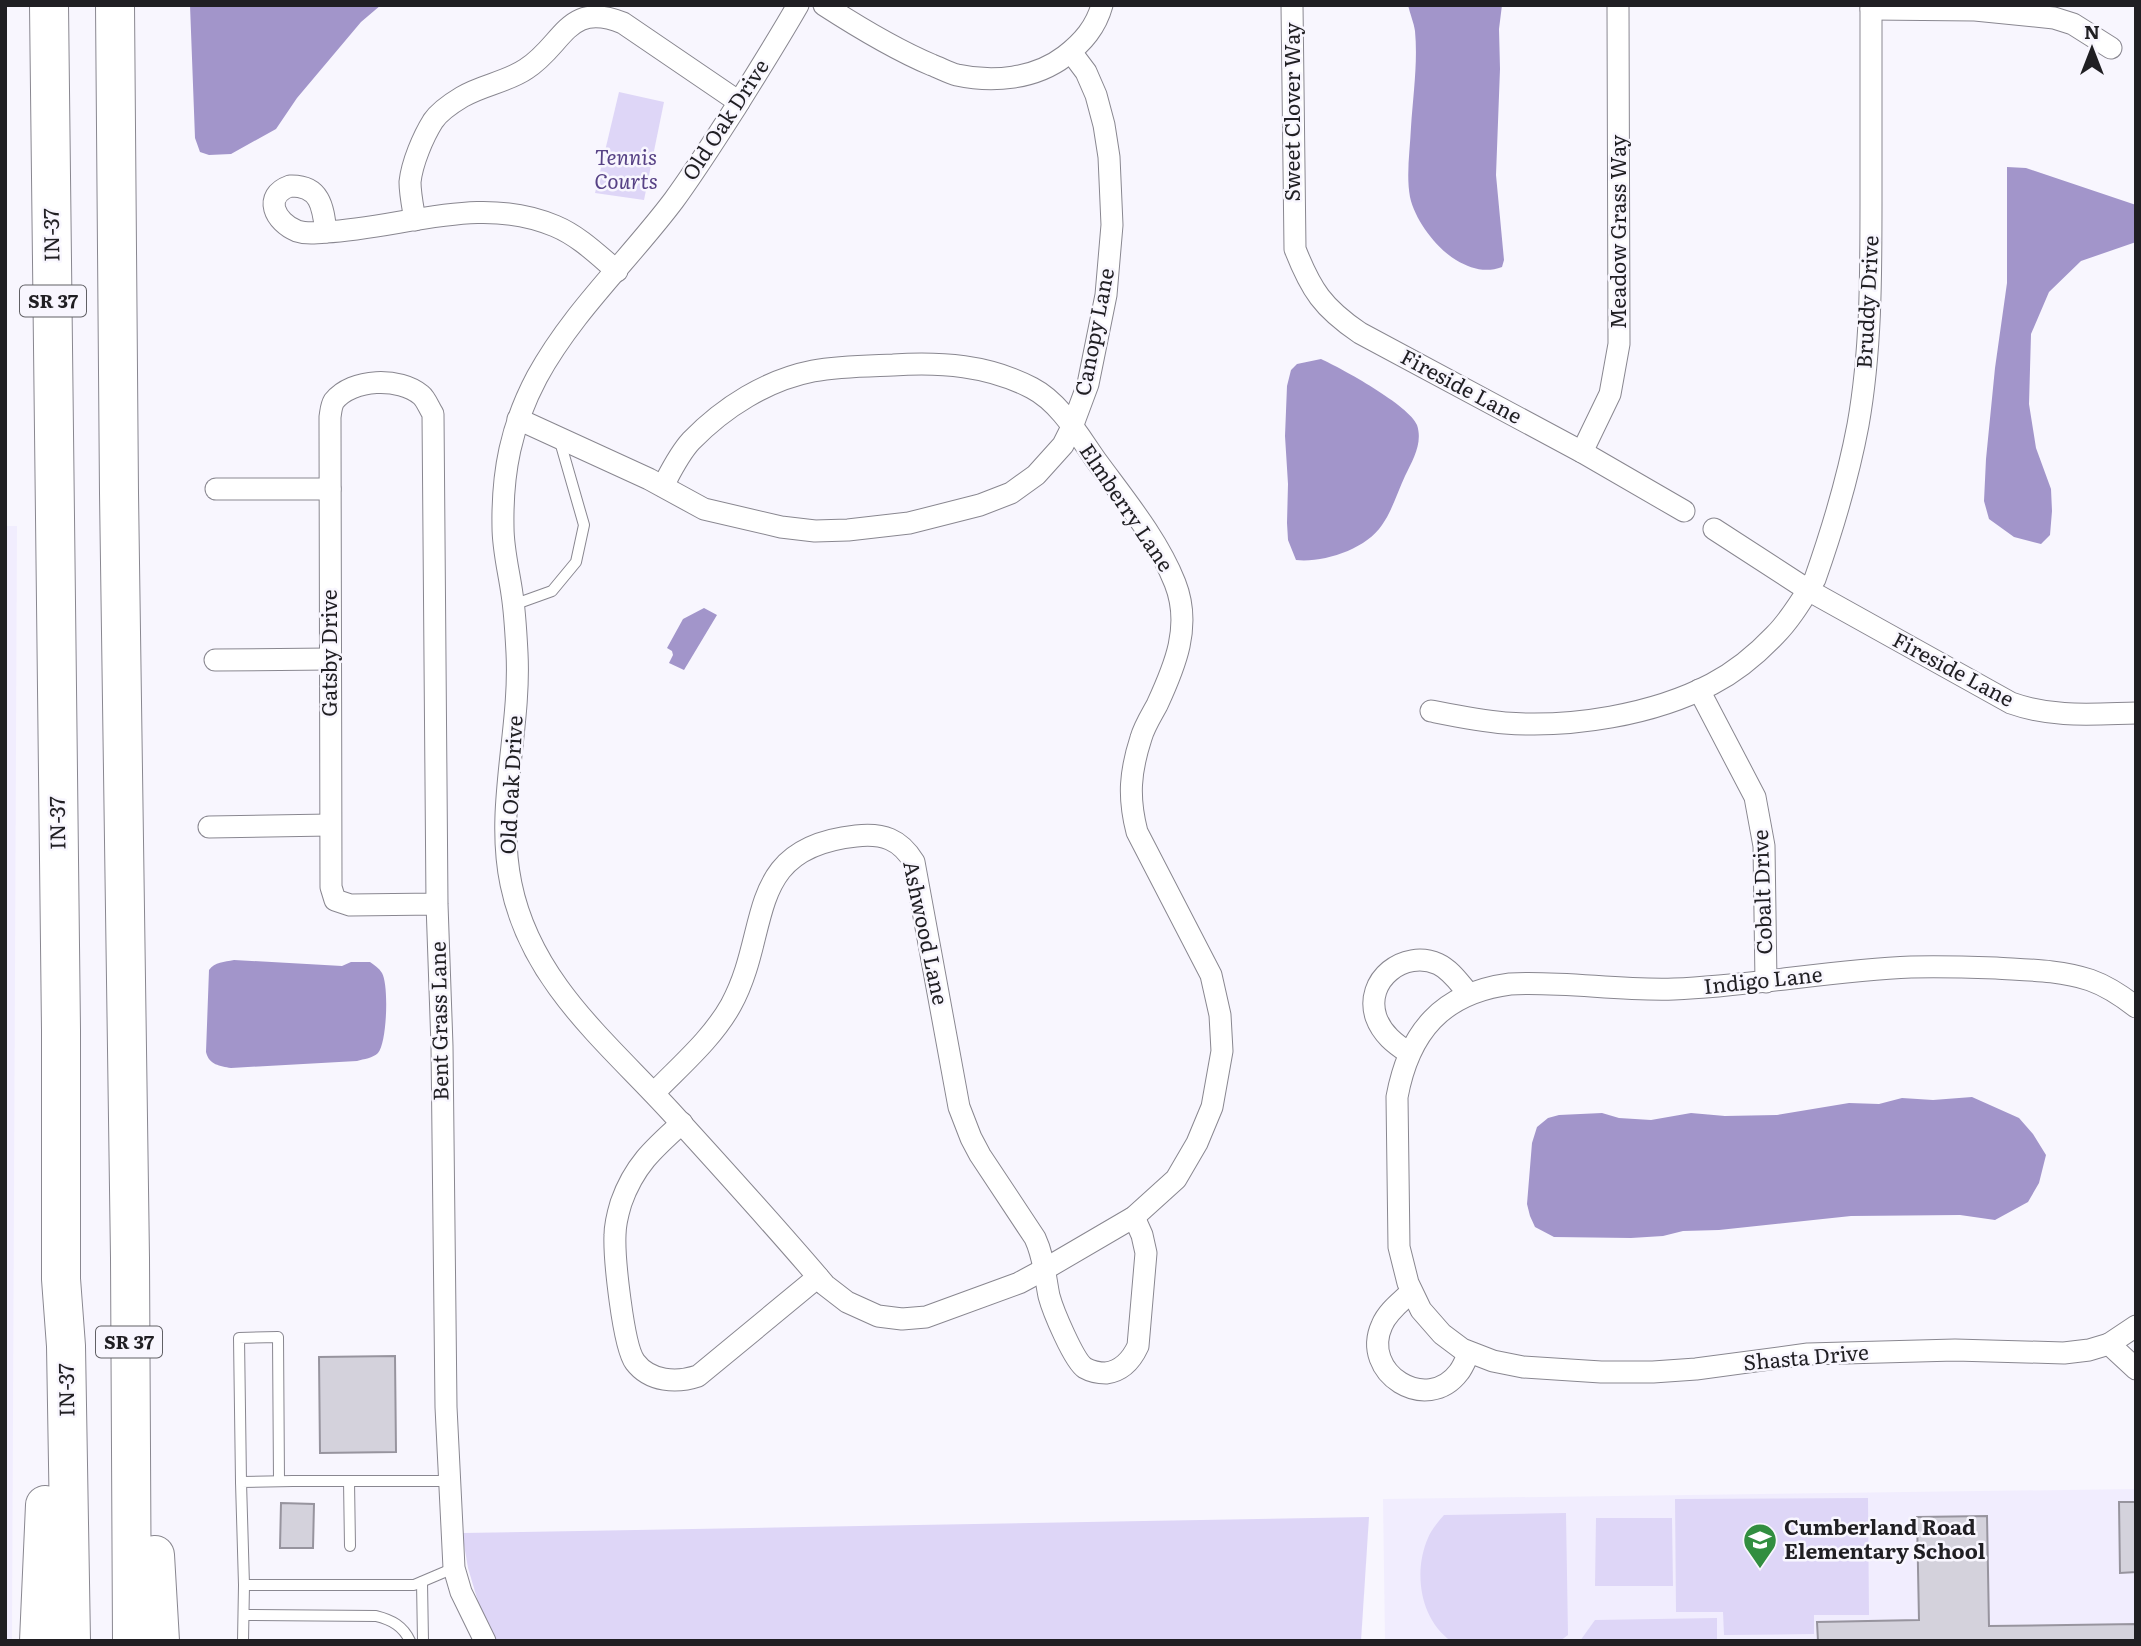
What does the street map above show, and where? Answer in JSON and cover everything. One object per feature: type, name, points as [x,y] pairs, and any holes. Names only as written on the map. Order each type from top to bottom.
[{"type":"highway","name":"IN-37","points":[[49,5],[61,1030],[61,1279],[66,1346],[71,1641]]},
{"type":"highway","name":"SR 37","points":[[115,5],[132,1641]]},
{"type":"highway","points":[[130,1258],[143,1340],[160,1641]]},
{"type":"highway","points":[[39,1641],[53,1337],[61,1279]]},
{"type":"street","name":"Old Oak Drive","points":[[798,5],[675,199],[559,339],[538,375],[510,444],[503,529],[518,656],[507,804],[507,845],[510,881],[519,916],[534,951],[572,1008],[654,1093],[825,1285],[847,1301],[878,1316],[902,1319],[926,1317],[1019,1283],[1134,1217]]},
{"type":"street","points":[[824,5],[858,27],[920,60],[956,75],[993,79],[1029,75],[1054,65],[1090,34],[1102,5]]},
{"type":"street","name":"Sweet Clover Way","points":[[1292,5],[1294,218]]},
{"type":"street","name":"Meadow Grass Way","points":[[1582,452],[1610,394],[1619,344],[1618,5]]},
{"type":"street","points":[[1871,7],[1975,10],[2054,18],[2073,24],[2111,48]]},
{"type":"street","name":"Bruddy Drive","points":[[1431,711],[1507,723],[1571,722],[1640,710],[1713,684],[1737,668],[1765,646],[1789,620],[1808,590],[1819,568],[1842,500],[1858,424],[1869,330],[1871,7]]},
{"type":"street","points":[[415,220],[410,183],[434,120],[461,97],[529,68],[577,18],[609,16],[738,102]]},
{"type":"street","name":"Canopy Lane","points":[[518,419],[663,486],[704,509],[781,527],[815,531],[848,530],[909,523],[980,505],[1011,493],[1036,475],[1063,445],[1072,427],[1088,384],[1106,295],[1112,225],[1109,157],[1104,125],[1091,83],[1071,52]]},
{"type":"street","points":[[326,232],[349,231],[463,212],[499,211],[527,216],[556,226],[582,242],[617,271]]},
{"type":"street","name":"Fireside Lane","points":[[1294,218],[1295,249],[1303,270],[1321,300],[1337,318],[1684,511]]},
{"type":"street","name":"Elmberry Lane","points":[[663,486],[674,464],[690,442],[738,402],[785,379],[823,370],[880,365],[945,364],[1004,376],[1034,389],[1052,402],[1131,508],[1163,557],[1176,584],[1182,605],[1183,627],[1179,653],[1142,735],[1133,766],[1130,791],[1132,813],[1138,832],[1211,975],[1220,1016],[1222,1051],[1212,1107],[1197,1143],[1176,1179],[1134,1217]]},
{"type":"street","name":"Gatsby Drive","points":[[423,396],[402,384],[370,382],[343,393],[332,403],[331,887],[335,900],[351,905],[437,904]]},
{"type":"street","name":"Bent Grass Lane","points":[[423,396],[433,414],[434,452],[437,904],[449,1482],[454,1568],[461,1592],[485,1641]]},
{"type":"street","points":[[216,489],[330,489]]},
{"type":"street","name":"Fireside Lane","points":[[1714,529],[1808,590],[2011,704],[2054,714],[2136,713]]},
{"type":"street","points":[[215,660],[330,659]]},
{"type":"street","name":"Cobalt Drive","points":[[1699,690],[1755,797],[1759,810],[1764,846],[1766,982]]},
{"type":"street","points":[[209,827],[330,825]]},
{"type":"street","name":"Ashwood Lane","points":[[654,1093],[700,1046],[730,1007],[740,986],[764,901],[774,878],[787,862],[805,848],[847,837],[884,837],[906,849],[914,862],[959,1107],[971,1138],[1035,1238],[1043,1255],[1050,1298],[1079,1363],[1096,1373],[1114,1371],[1124,1366],[1138,1346],[1146,1253],[1134,1217]]},
{"type":"street","points":[[1409,1053],[1389,1038],[1377,1019],[1374,997],[1383,976],[1404,962],[1426,960],[1439,964],[1450,972],[1469,994]]},
{"type":"street","name":"Indigo Lane","points":[[1409,1053],[1430,1022],[1469,994],[1510,984],[1673,989],[1910,967],[2033,970],[2090,980],[2110,989],[2136,1007]]},
{"type":"street","name":"Shasta Drive","points":[[1409,1053],[1397,1097],[1399,1247],[1411,1292],[1431,1323],[1469,1353],[1523,1367],[1653,1372],[1808,1354],[1955,1350],[2064,1353],[2109,1344]]},
{"type":"street","points":[[682,1124],[644,1158],[630,1180],[617,1219],[616,1266],[627,1338],[634,1361],[644,1371],[670,1381],[683,1381],[698,1376],[818,1277]]},
{"type":"street","points":[[1411,1292],[1389,1314],[1378,1338],[1382,1363],[1390,1376],[1417,1390],[1430,1389],[1443,1385],[1459,1372],[1469,1353]]},
{"type":"street","points":[[2136,1326],[2109,1344],[2136,1369]]},
{"type":"lane","points":[[513,605],[551,591],[576,562],[584,525],[559,438]]},
{"type":"lane","points":[[243,1641],[239,1338],[278,1337],[279,1481]]},
{"type":"lane","points":[[349,1481],[349,1546]]},
{"type":"lane","points":[[242,1482],[449,1482]]},
{"type":"lane","points":[[244,1585],[414,1585],[454,1568]]},
{"type":"lane","points":[[422,1582],[423,1641]]},
{"type":"lane","points":[[244,1615],[376,1616],[393,1620],[410,1641]]},
{"type":"shaded area","points":[[190,5],[381,5],[361,22],[297,98],[276,129],[231,154],[209,155],[200,152],[195,138]]},
{"type":"shaded area","points":[[1408,5],[1502,5],[1499,29],[1496,175],[1504,260],[1502,267],[1479,269],[1456,260],[1427,233],[1416,215],[1410,197],[1408,171],[1416,43]]},
{"type":"shaded area","points":[[2007,167],[2026,168],[2136,205],[2136,242],[2081,261],[2049,292],[2031,334],[2029,404],[2036,448],[2051,489],[2050,535],[2041,544],[2014,537],[1989,519],[1984,501],[1995,368],[2007,283]]},
{"type":"shaded area","points":[[1321,359],[1402,408],[1417,425],[1419,438],[1414,458],[1392,507],[1375,534],[1344,553],[1319,559],[1296,560],[1288,540],[1287,523],[1287,386],[1291,370],[1297,364]]},
{"type":"shaded area","points":[[5,526],[17,526],[12,1641],[5,1641]]},
{"type":"shaded area","points":[[704,608],[717,615],[684,670],[669,663],[673,655],[667,648],[683,619]]},
{"type":"shaded area","points":[[234,960],[342,966],[351,962],[370,962],[382,973],[386,989],[385,1026],[378,1053],[357,1061],[231,1068],[212,1062],[206,1052],[209,970],[217,964]]},
{"type":"shaded area","points":[[1972,1097],[2019,1118],[2046,1155],[2039,1183],[2028,1202],[1995,1220],[1960,1215],[1851,1216],[1631,1238],[1554,1237],[1535,1227],[1530,1216],[1527,1204],[1532,1143],[1537,1127],[1548,1118],[1559,1115],[1602,1113],[1619,1118],[1651,1120],[1691,1113],[1725,1116],[1777,1115],[1849,1103],[1879,1104],[1902,1098],[1933,1100]]},
{"type":"shaded area","name":"Cumberland Road Elementary School","points":[[2136,1489],[2136,1641],[1385,1641],[1383,1499]]},
{"type":"green space","name":"Tennis Courts","points":[[619,92],[664,102],[644,200],[595,193]]},
{"type":"green space","points":[[1868,1498],[1869,1615],[1814,1615],[1814,1634],[1724,1635],[1723,1612],[1676,1612],[1675,1499]]},
{"type":"green space","points":[[1566,1513],[1568,1635],[1560,1641],[1451,1641],[1440,1632],[1426,1608],[1422,1594],[1421,1565],[1429,1535],[1444,1515]]},
{"type":"green space","points":[[1369,1517],[1361,1641],[495,1641],[479,1605],[468,1568],[462,1533]]},
{"type":"green space","points":[[1596,1518],[1672,1518],[1673,1586],[1595,1586]]},
{"type":"green space","points":[[1717,1618],[1717,1641],[1580,1641],[1595,1620]]},
{"type":"building","points":[[395,1356],[396,1452],[320,1453],[319,1357]]},
{"type":"building","points":[[2119,1502],[2136,1502],[2136,1572],[2120,1573]]},
{"type":"building","points":[[281,1503],[314,1504],[313,1548],[280,1548]]},
{"type":"building","name":"Cumberland Road Elementary School","points":[[1987,1516],[1989,1626],[2136,1624],[2136,1641],[1818,1641],[1817,1622],[1919,1620],[1917,1517]]},
{"type":"place","name":"Cumberland Road Elementary School","points":[[1760,1570]]}]
